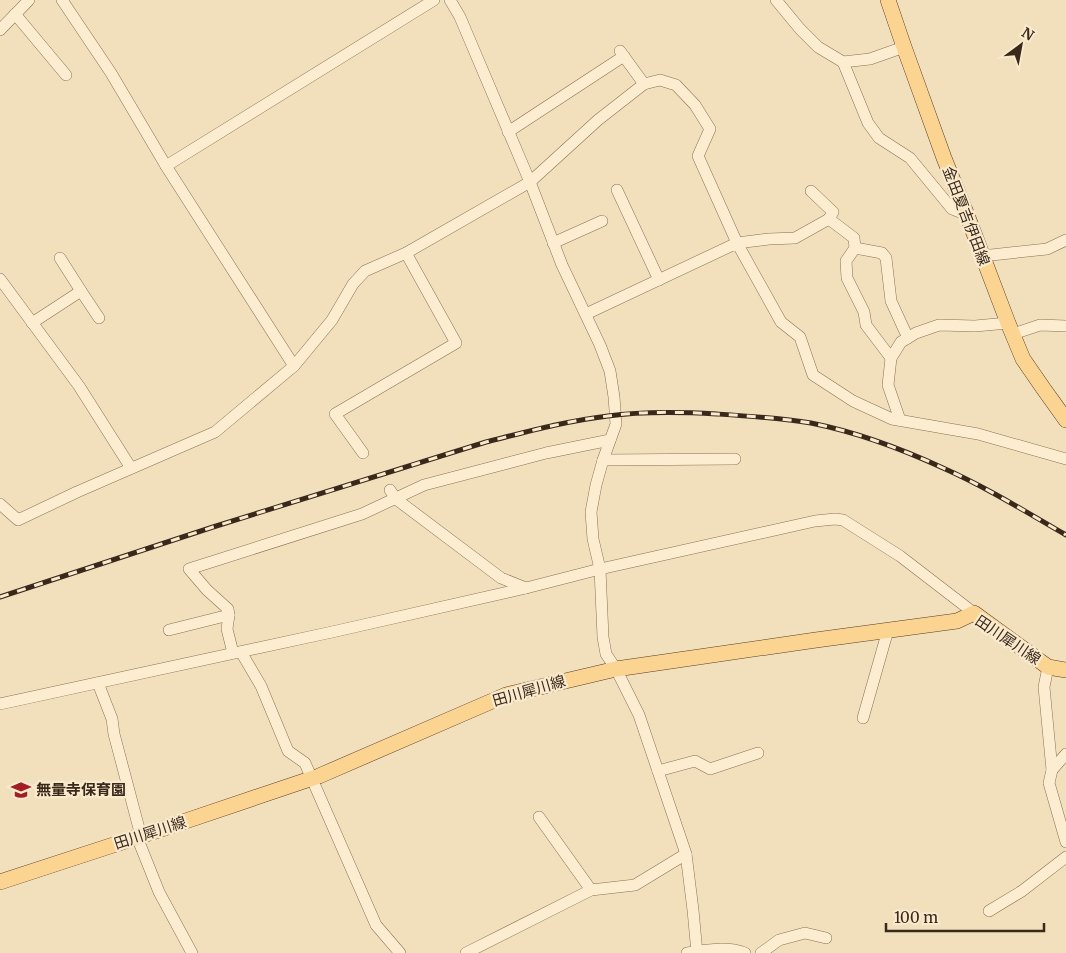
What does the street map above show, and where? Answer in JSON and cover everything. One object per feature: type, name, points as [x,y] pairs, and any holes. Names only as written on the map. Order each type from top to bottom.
[{"type":"main road","name":"金田夏吉伊田線","points":[[888,0],[944,158],[1010,329],[1023,358],[1066,420]]},
{"type":"main road","name":"田川犀川線","points":[[0,882],[311,778],[506,694],[616,669],[957,621],[974,614],[1048,667],[1066,670]]},
{"type":"street","points":[[0,30],[29,0]]},
{"type":"street","points":[[62,0],[111,73],[166,166],[294,366]]},
{"type":"street","points":[[166,166],[434,0]]},
{"type":"street","points":[[450,0],[460,17],[530,182],[562,265],[600,345],[610,372],[616,424],[603,460],[591,512],[592,539],[600,569],[603,637],[606,654],[616,669],[639,715],[686,854],[693,910],[693,952],[731,949],[745,953]]},
{"type":"street","points":[[776,0],[818,47],[842,62],[868,123],[879,138],[910,158],[952,209],[967,215]]},
{"type":"street","points":[[15,14],[66,75]]},
{"type":"street","points":[[842,62],[870,59],[904,47]]},
{"type":"street","points":[[508,132],[622,54],[644,84]]},
{"type":"street","points":[[0,504],[18,520],[214,432],[294,366],[332,320],[353,284],[365,271],[406,253],[530,182],[598,120],[644,84],[660,80],[676,85],[695,104],[710,129],[698,156],[738,243],[780,322],[800,337],[813,375],[854,401],[892,419],[978,434],[1066,459]]},
{"type":"street","points":[[617,190],[659,280]]},
{"type":"street","points":[[586,314],[738,243],[795,238],[829,218],[833,212],[810,191]]},
{"type":"street","points":[[829,218],[854,238],[856,248],[846,262],[847,278],[864,312],[866,325],[891,358]]},
{"type":"street","points":[[553,243],[602,221]]},
{"type":"street","points":[[982,256],[1047,249],[1066,240]]},
{"type":"street","points":[[856,248],[882,253],[886,258],[891,301],[908,338]]},
{"type":"street","points":[[363,453],[335,414],[456,343],[406,253]]},
{"type":"street","points":[[60,258],[99,318]]},
{"type":"street","points":[[0,279],[78,386],[131,468]]},
{"type":"street","points":[[32,323],[81,291]]},
{"type":"street","points":[[900,420],[888,385],[891,358],[900,342],[939,325],[1010,329],[1040,325],[1066,326]]},
{"type":"street","points":[[400,953],[376,925],[305,763],[288,751],[261,686],[237,652],[227,629],[228,609],[207,590],[189,569],[362,514],[393,494],[546,453],[610,440]]},
{"type":"street","points":[[603,460],[735,459]]},
{"type":"street","points":[[393,494],[501,578],[526,588]]},
{"type":"street","points":[[0,704],[332,632],[816,520],[843,520],[900,556],[974,614]]},
{"type":"street","points":[[170,630],[229,615]]},
{"type":"street","points":[[863,718],[888,630]]},
{"type":"street","points":[[1048,667],[1044,686],[1052,770],[1049,782],[1066,842]]},
{"type":"street","points":[[98,683],[112,719],[139,836],[159,892],[192,953]]},
{"type":"street","points":[[658,772],[695,761],[710,769],[758,753]]},
{"type":"street","points":[[1052,770],[1066,754]]},
{"type":"street","points":[[539,817],[591,890]]},
{"type":"street","points":[[466,953],[591,890],[635,886],[686,854]]},
{"type":"street","points":[[989,911],[1022,891],[1066,857]]},
{"type":"street","points":[[761,953],[779,940],[805,933],[826,938]]},
{"type":"railway","points":[[0,597],[213,527],[486,442],[546,427],[635,413],[662,412],[764,417],[811,423],[845,431],[895,448],[959,475],[1066,535]]},
{"type":"place","name":"無量寺保育園","points":[[21,790]]}]
